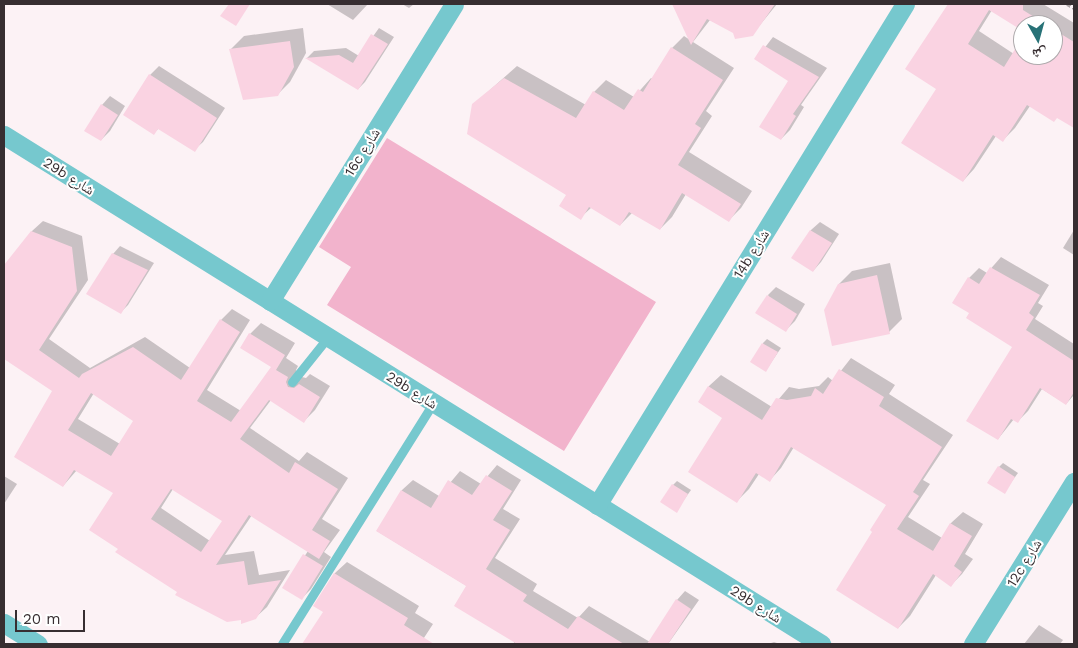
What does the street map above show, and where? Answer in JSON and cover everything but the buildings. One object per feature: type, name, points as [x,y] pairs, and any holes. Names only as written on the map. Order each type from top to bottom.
[{"type":"street","name":"16c شارع","points":[[270,301],[454,4]]},
{"type":"street","name":"14b شارع","points":[[597,505],[905,4]]},
{"type":"street","name":"29b شارع","points":[[4,135],[821,644]]},
{"type":"street","name":"12c شارع","points":[[973,644],[1074,482]]},
{"type":"street","points":[[4,623],[38,644]]},
{"type":"lane","points":[[292,382],[328,337]]},
{"type":"lane","points":[[282,644],[433,403]]},
{"type":"path","points":[[1067,4],[1074,8]]},
{"type":"shaded area","points":[[387,138],[656,302],[564,451],[327,305],[351,267],[319,247]]}]
